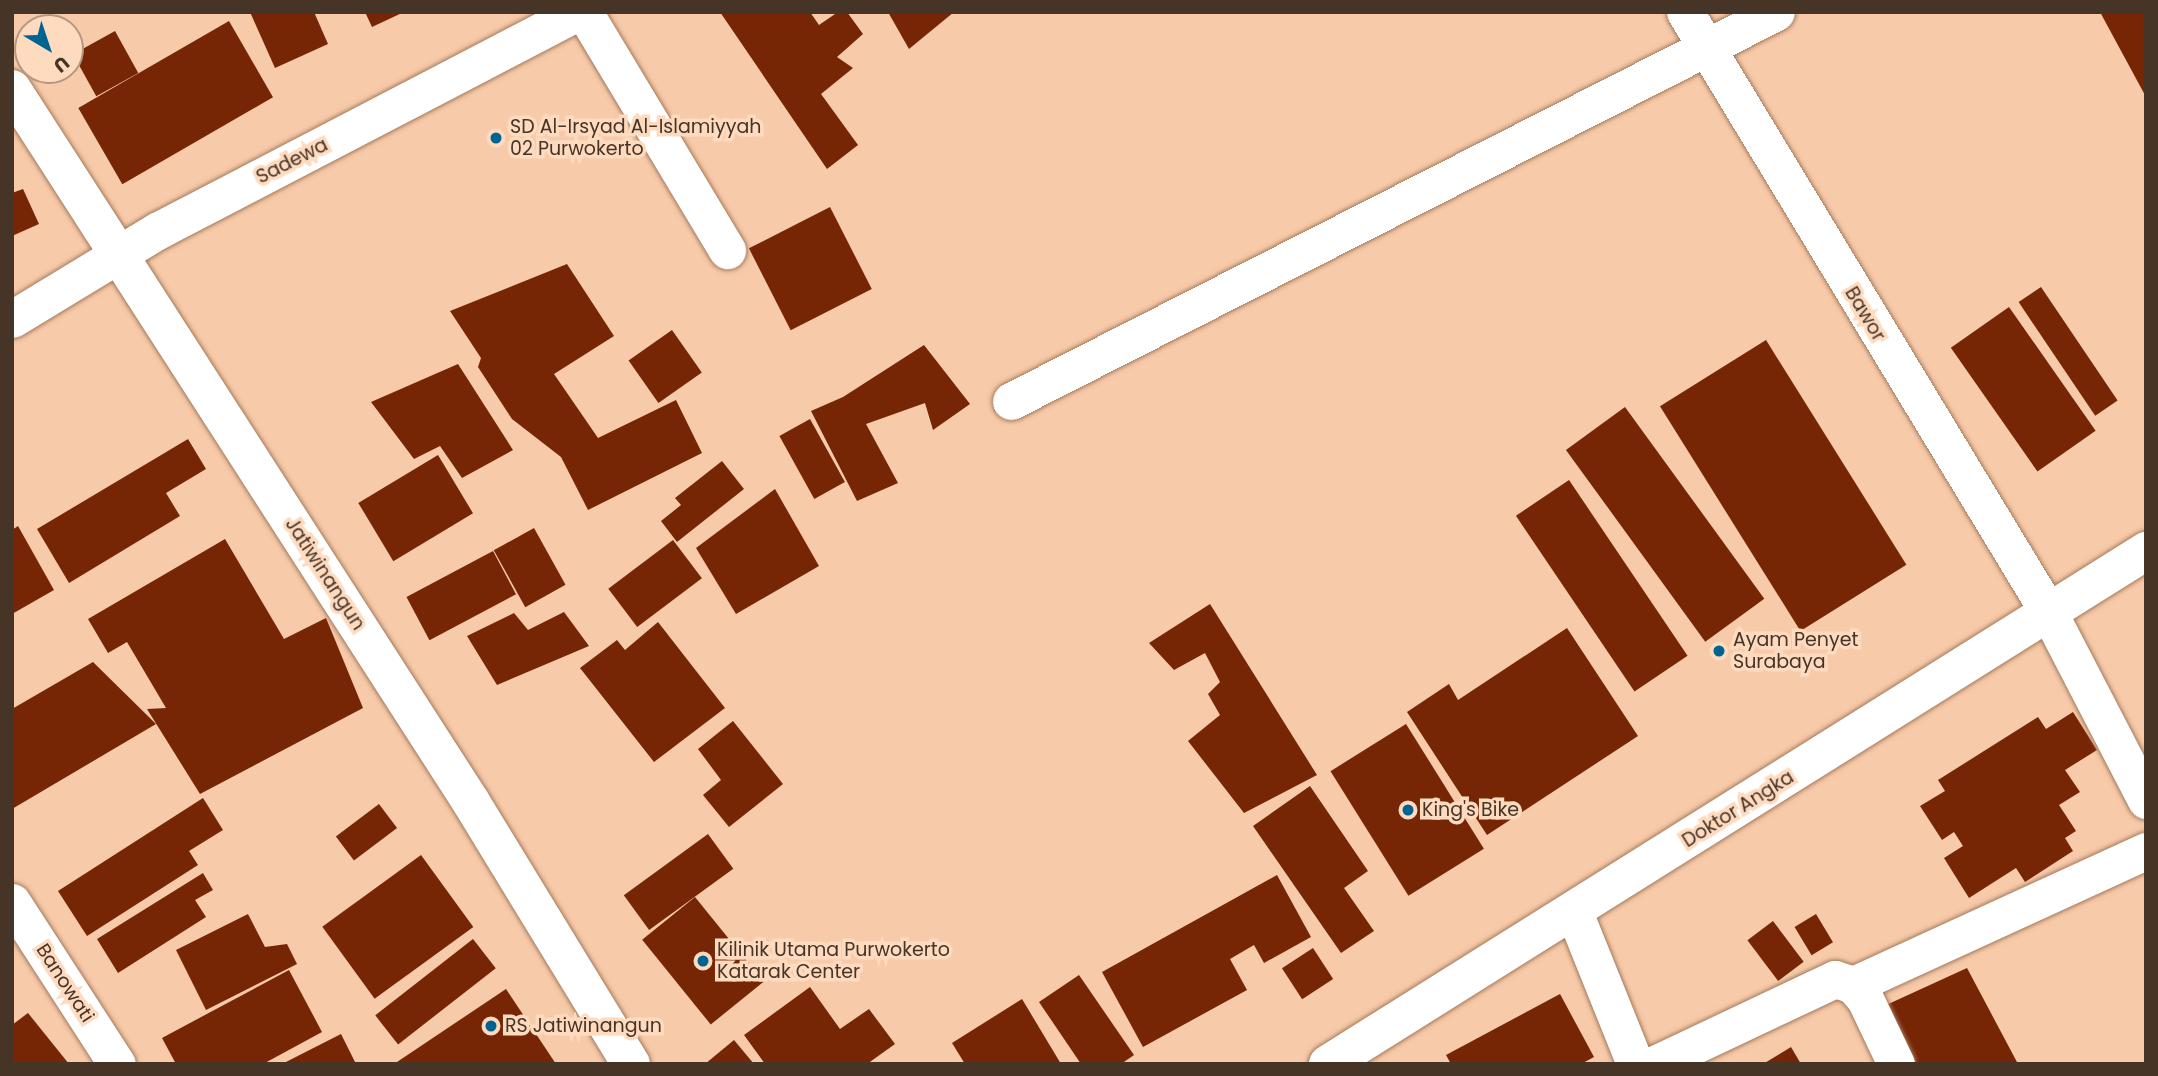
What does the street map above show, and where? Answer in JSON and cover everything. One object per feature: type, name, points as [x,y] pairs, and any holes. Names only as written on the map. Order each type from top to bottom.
[{"type":"street","name":"Sadewa","points":[[12,319],[119,252],[577,12]]},
{"type":"street","points":[[584,12],[727,250]]},
{"type":"street","name":"Bawor","points":[[1685,12],[2049,613],[2146,800]]},
{"type":"street","points":[[1011,401],[1704,45],[1776,12]]},
{"type":"street","name":"Jatiwinangun","points":[[12,89],[463,790],[631,1064]]},
{"type":"street","name":"Doktor Angka","points":[[1328,1064],[2146,551]]},
{"type":"street","points":[[1853,985],[2146,851]]},
{"type":"street","name":"Banowati","points":[[12,902],[22,940],[117,1064]]},
{"type":"street","points":[[1574,912],[1635,1064]]},
{"type":"street","points":[[1654,1064],[1822,981],[1835,979],[1853,985],[1865,999],[1896,1064]]},
{"type":"building","points":[[250,12],[314,12],[328,44],[275,68]]},
{"type":"building","points":[[365,12],[404,12],[372,27]]},
{"type":"building","points":[[720,12],[810,12],[819,25],[838,12],[847,12],[863,34],[837,57],[853,68],[821,94],[858,145],[827,169]]},
{"type":"building","points":[[888,12],[954,12],[909,49]]},
{"type":"building","points":[[2100,12],[2146,12],[2146,97]]},
{"type":"building","points":[[229,21],[273,97],[122,184],[78,108]]},
{"type":"building","points":[[115,31],[138,73],[96,96],[84,74],[84,48]]},
{"type":"building","points":[[23,189],[39,224],[12,236],[12,193]]},
{"type":"building","points":[[830,207],[872,289],[791,330],[749,248]]},
{"type":"building","points":[[567,264],[614,336],[554,374],[598,438],[676,400],[702,453],[588,510],[561,457],[512,419],[478,367],[481,358],[450,311]]},
{"type":"building","points":[[2041,287],[2118,401],[2095,416],[2019,302]]},
{"type":"building","points":[[2009,307],[2096,431],[2037,471],[1951,348]]},
{"type":"building","points":[[672,330],[702,373],[658,403],[629,360]]},
{"type":"building","points":[[1766,340],[1906,565],[1800,631],[1660,406]]},
{"type":"building","points":[[924,345],[970,404],[933,430],[925,403],[866,424],[898,483],[857,501],[811,411],[843,397]]},
{"type":"building","points":[[458,364],[513,450],[462,478],[440,446],[414,459],[371,402]]},
{"type":"building","points":[[1625,407],[1764,599],[1705,642],[1566,450]]},
{"type":"building","points":[[810,419],[845,482],[814,499],[779,436]]},
{"type":"building","points":[[188,439],[206,469],[166,493],[180,516],[69,583],[37,529]]},
{"type":"building","points":[[438,455],[473,513],[393,561],[358,503]]},
{"type":"building","points":[[722,461],[744,489],[677,542],[661,521],[681,505],[675,498]]},
{"type":"building","points":[[1569,480],[1688,656],[1634,692],[1516,516]]},
{"type":"building","points":[[775,489],[819,566],[736,614],[696,548]]},
{"type":"building","points":[[18,526],[54,590],[12,614],[12,530]]},
{"type":"building","points":[[534,528],[566,585],[525,607],[494,550]]},
{"type":"building","points":[[225,539],[284,639],[326,618],[363,708],[200,794],[147,709],[166,708],[127,642],[108,653],[88,619]]},
{"type":"building","points":[[673,540],[702,578],[637,627],[608,589]]},
{"type":"building","points":[[493,551],[516,594],[429,640],[406,597]]},
{"type":"building","points":[[1210,604],[1317,775],[1244,813],[1188,741],[1220,715],[1208,694],[1220,682],[1205,653],[1174,670],[1149,643]]},
{"type":"building","points":[[564,612],[589,646],[497,685],[467,636],[514,613],[528,630]]},
{"type":"building","points":[[658,622],[725,708],[654,762],[580,668],[617,640],[625,650]]},
{"type":"building","points":[[1567,628],[1638,736],[1487,835],[1407,712],[1449,684],[1458,700]]},
{"type":"building","points":[[93,662],[156,724],[12,809],[12,709]]},
{"type":"building","points":[[2073,712],[2097,750],[2065,770],[2080,792],[2059,805],[2076,831],[2065,838],[2073,851],[2025,882],[2016,868],[1969,898],[1944,858],[1963,846],[1954,832],[1942,840],[1920,806],[1945,791],[1938,780],[2038,717],[2046,729]]},
{"type":"building","points":[[733,721],[783,784],[729,827],[703,795],[721,780],[698,749]]},
{"type":"building","name":"King's Bike","points":[[1406,724],[1484,849],[1408,896],[1331,771]]},
{"type":"building","points":[[1310,786],[1368,871],[1344,888],[1374,931],[1341,953],[1253,826]]},
{"type":"building","points":[[203,798],[223,830],[189,851],[198,865],[87,936],[58,891]]},
{"type":"building","points":[[379,804],[397,828],[354,860],[336,836]]},
{"type":"building","points":[[708,834],[733,869],[649,930],[624,895]]},
{"type":"building","points":[[421,855],[473,927],[375,999],[322,927]]},
{"type":"building","points":[[203,873],[213,890],[195,900],[206,917],[118,973],[97,939]]},
{"type":"building","points":[[1277,875],[1311,937],[1264,963],[1254,945],[1230,959],[1247,990],[1143,1047],[1102,972]]},
{"type":"building","name":"Kilinik Utama Purwokerto Katarak Center","points":[[695,897],[764,982],[711,1025],[642,940]]},
{"type":"building","points":[[248,914],[265,947],[287,944],[297,964],[206,1010],[176,950]]},
{"type":"building","points":[[1816,914],[1833,942],[1812,955],[1795,927]]},
{"type":"building","points":[[1773,921],[1804,962],[1778,981],[1747,940]]},
{"type":"building","points":[[473,939],[496,968],[398,1044],[375,1015]]},
{"type":"building","points":[[1313,948],[1333,979],[1302,999],[1282,968]]},
{"type":"building","points":[[1967,968],[2018,1064],[1916,1064],[1884,1006]]},
{"type":"building","points":[[289,970],[322,1032],[263,1064],[176,1064],[162,1038]]},
{"type":"building","points":[[1079,975],[1134,1055],[1121,1064],[1081,1064],[1039,1002]]},
{"type":"building","points":[[810,987],[840,1029],[869,1009],[895,1044],[867,1064],[765,1064],[744,1035]]},
{"type":"building","name":"RS Jatiwinangun","points":[[506,989],[556,1064],[394,1064]]},
{"type":"building","points":[[1560,994],[1594,1057],[1581,1064],[1451,1064],[1446,1055]]},
{"type":"building","points":[[1022,999],[1061,1064],[965,1064],[952,1043]]},
{"type":"building","points":[[28,1013],[69,1064],[12,1064],[12,1025]]},
{"type":"building","points":[[341,1034],[356,1064],[282,1064]]},
{"type":"building","points":[[734,1040],[754,1064],[705,1064]]},
{"type":"building","points":[[1791,1047],[1801,1064],[1763,1064]]},
{"type":"place","name":"SD Al-Irsyad Al-Islamiyyah 02 Purwokerto","points":[[496,138]]},
{"type":"place","name":"Ayam Penyet Surabaya","points":[[1719,651]]},
{"type":"place","name":"King's Bike","points":[[1408,810]]},
{"type":"place","name":"Kilinik Utama Purwokerto Katarak Center","points":[[703,961]]},
{"type":"place","name":"RS Jatiwinangun","points":[[491,1026]]}]
